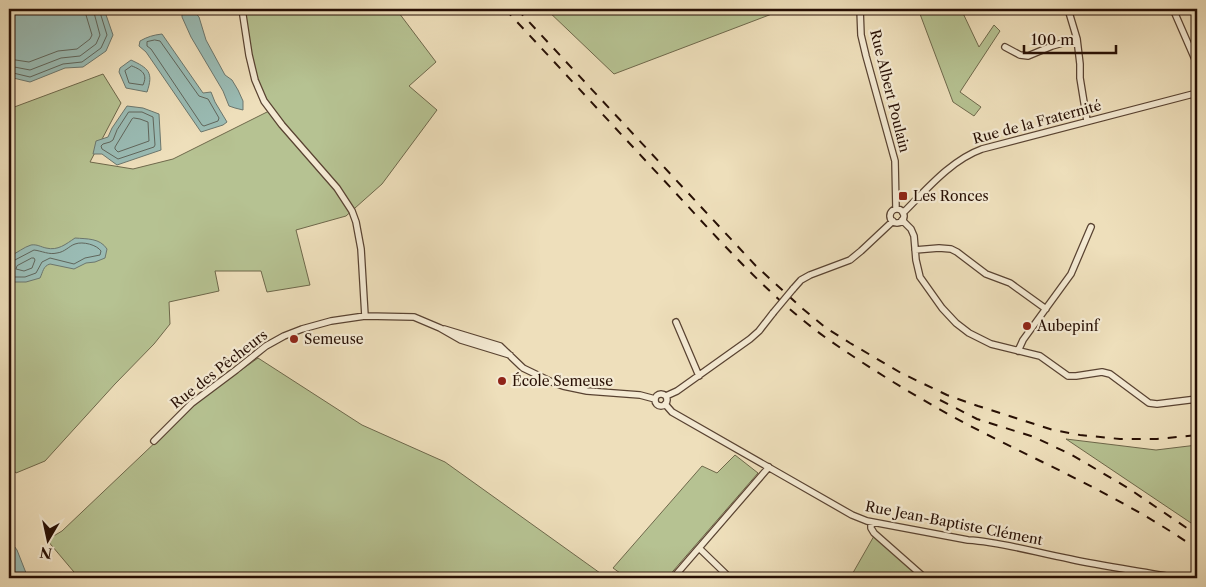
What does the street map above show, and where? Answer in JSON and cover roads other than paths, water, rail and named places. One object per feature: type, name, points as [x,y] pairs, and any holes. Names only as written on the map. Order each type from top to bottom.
[{"type":"street","points":[[242,9],[249,56],[255,80],[264,101],[282,125],[337,188],[351,208],[356,222],[361,249],[365,316]]},
{"type":"street","name":"Rue Albert Poulain","points":[[860,9],[866,56],[895,161],[896,209]]},
{"type":"street","points":[[1068,9],[1077,40],[1080,78],[1087,121]]},
{"type":"street","points":[[1173,9],[1197,64]]},
{"type":"street","points":[[1005,47],[1020,55],[1028,56],[1052,46],[1077,40]]},
{"type":"street","points":[[1191,49],[1196,48],[1197,45]]},
{"type":"street","name":"Rue de la Fraternité","points":[[903,212],[959,160],[970,153],[1197,92]]},
{"type":"street","points":[[892,221],[890,215],[896,209],[903,212],[902,220]]},
{"type":"street","points":[[892,221],[902,220]]},
{"type":"street","points":[[902,220],[913,232],[920,277],[950,317],[975,337],[991,344],[1040,356],[1068,376],[1102,372],[1110,374],[1149,403],[1157,404],[1197,399]]},
{"type":"street","points":[[666,396],[667,401],[661,406],[655,399],[658,394],[666,396],[678,391],[750,339],[759,331],[801,280],[856,256],[892,221]]},
{"type":"street","points":[[1018,351],[1023,340],[1072,274],[1091,227]]},
{"type":"street","points":[[915,250],[939,248],[957,252],[986,274],[1010,283],[1046,309]]},
{"type":"street","name":"Rue des Pêcheurs","points":[[154,441],[192,403],[266,346],[302,329],[331,321],[365,316],[414,318],[440,328],[461,340],[510,355],[523,368],[563,386],[586,391],[640,395],[655,399]]},
{"type":"street","points":[[676,322],[699,376]]},
{"type":"street","name":"Rue Jean-Baptiste Clément","points":[[665,404],[672,412],[768,467],[852,515],[871,522],[1177,578]]},
{"type":"street","points":[[673,578],[768,467]]},
{"type":"street","points":[[871,522],[871,528],[874,532],[926,578]]},
{"type":"street","points":[[699,548],[730,578]]},
{"type":"water","points":[[9,9],[104,9],[113,35],[106,51],[83,67],[65,68],[30,82],[9,77]]},
{"type":"water","points":[[182,9],[192,9],[199,17],[206,40],[225,75],[232,80],[238,90],[243,101],[243,110],[229,106],[223,91],[191,37],[182,17]]},
{"type":"water","points":[[162,34],[203,93],[211,92],[227,122],[223,125],[201,132],[146,52],[139,46],[140,41]]},
{"type":"water","points":[[131,60],[145,68],[148,72],[150,80],[147,92],[126,88],[119,72],[120,68]]},
{"type":"water","points":[[127,106],[143,108],[159,114],[161,150],[117,165],[102,154],[93,154],[96,141],[108,137]]},
{"type":"water","points":[[75,238],[93,240],[104,245],[107,249],[105,258],[86,263],[74,269],[50,264],[45,268],[40,278],[26,282],[9,282],[10,256],[31,245],[54,249]]},
{"type":"water","points":[[9,539],[17,550],[28,578],[9,578]]},
{"type":"railway","points":[[505,9],[728,249],[766,288],[807,324],[866,365],[923,400],[962,422],[1119,501],[1197,549]]},
{"type":"railway","points":[[517,9],[756,266],[826,328],[901,373],[947,395],[1053,430],[1120,439],[1157,439],[1197,435]]},
{"type":"railway","points":[[940,400],[977,419],[1034,437],[1072,455],[1128,488],[1197,535]]},
{"type":"place","name":"Les Ronces","points":[[903,196]]},
{"type":"place","name":"Aubepinf","points":[[1027,326]]},
{"type":"place","name":"Semeuse","points":[[294,339]]},
{"type":"place","name":"École Semeuse","points":[[502,381]]}]
